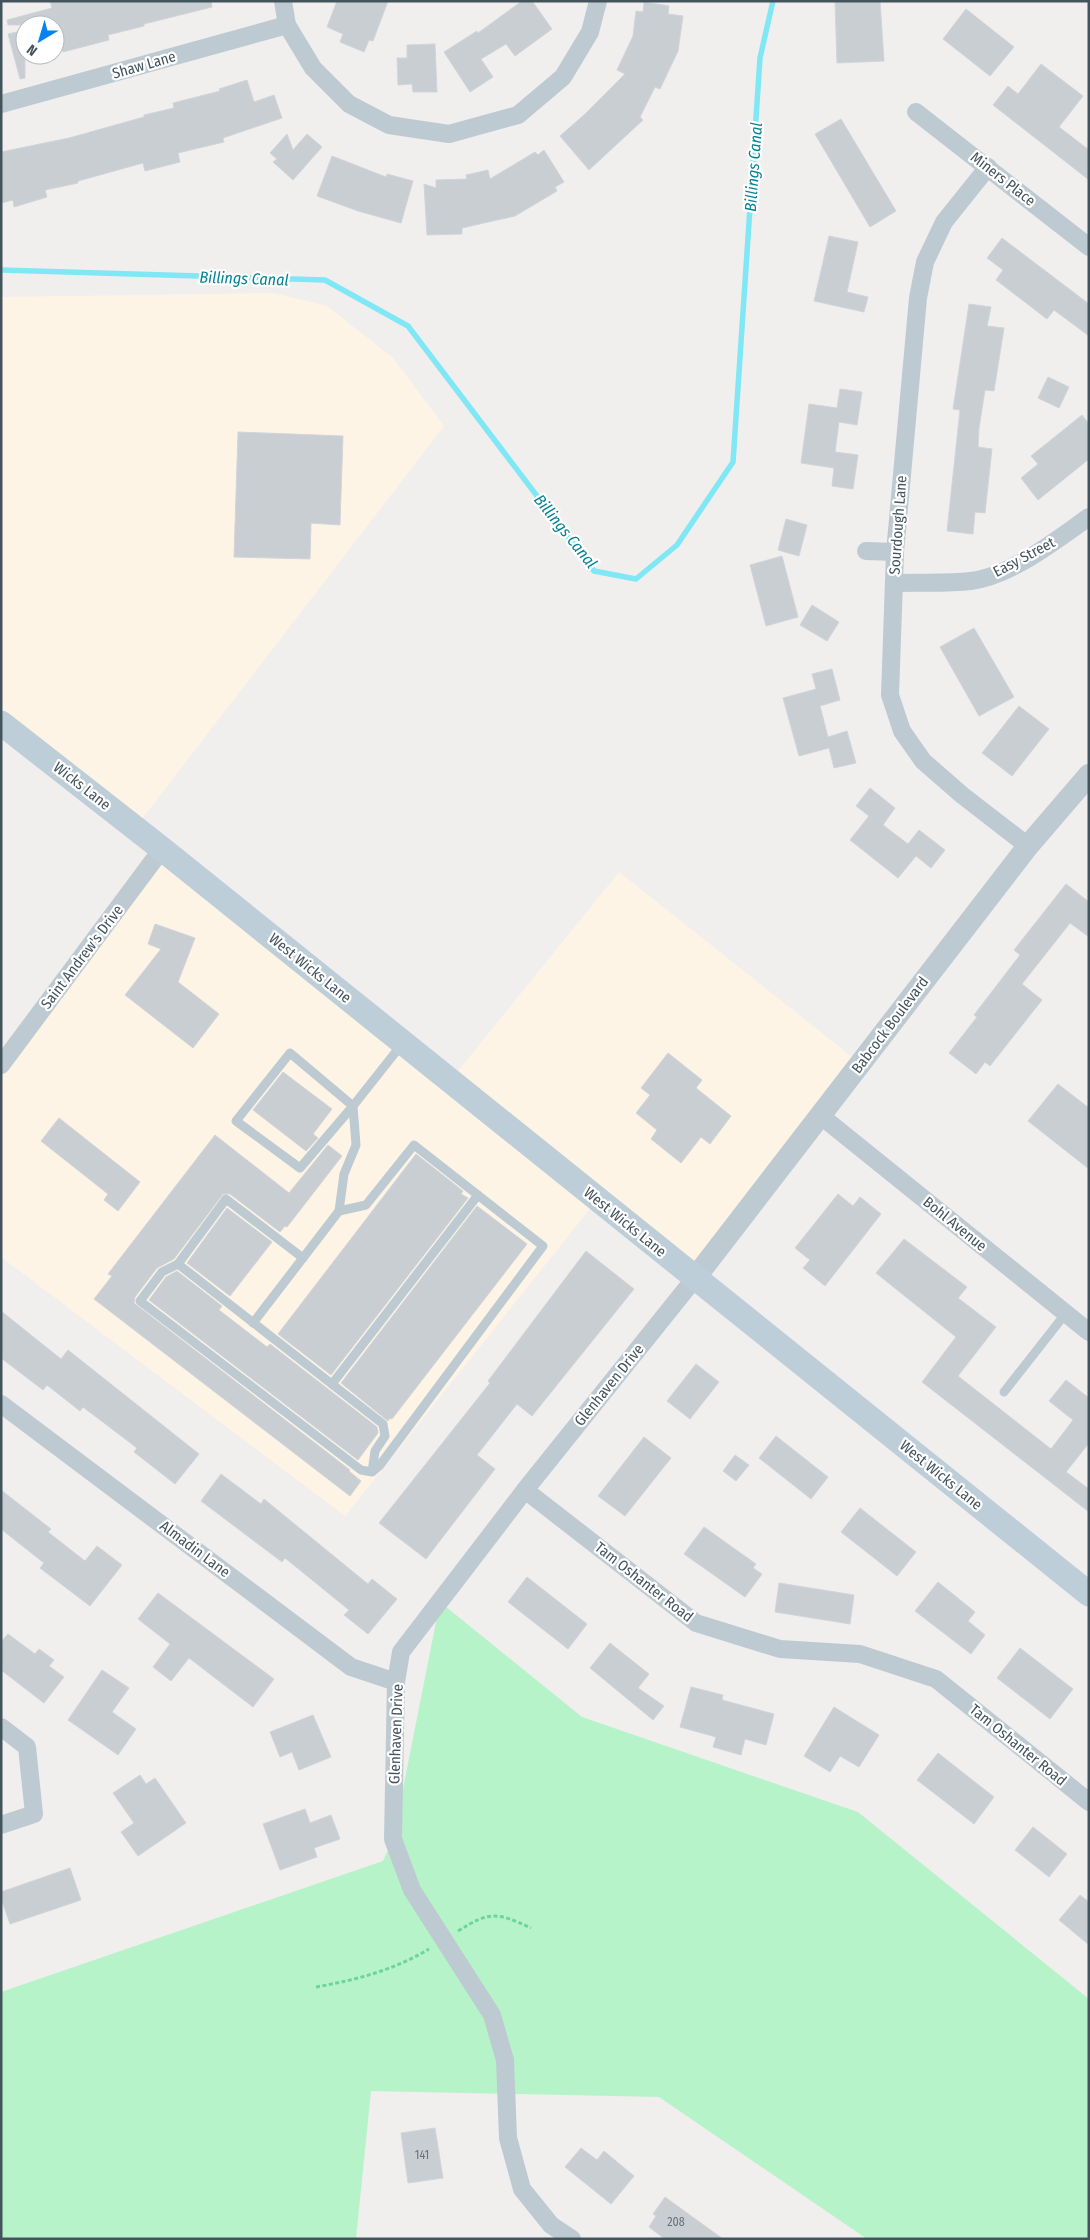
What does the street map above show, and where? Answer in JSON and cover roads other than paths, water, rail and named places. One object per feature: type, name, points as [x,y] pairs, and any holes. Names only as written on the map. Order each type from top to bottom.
[{"type":"main road","name":"Wicks Lane","points":[[1,723],[162,849]]},
{"type":"main road","name":"West Wicks Lane","points":[[162,849],[1089,1594]]},
{"type":"street","points":[[283,1],[287,25],[313,68],[349,104],[389,125],[450,134],[518,115],[563,77],[590,32],[598,1]]},
{"type":"street","name":"Shaw Lane","points":[[1,104],[287,25]]},
{"type":"street","name":"Miners Place","points":[[916,112],[1089,247]]},
{"type":"street","name":"Sourdough Lane","points":[[988,167],[944,222],[925,262],[918,298],[895,552],[890,695],[902,731],[923,761],[962,795],[1028,846]]},
{"type":"street","name":"Easy Street","points":[[894,583],[972,581],[1004,571],[1046,548],[1089,517]]},
{"type":"street","points":[[866,551],[895,552]]},
{"type":"street","name":"Babcock Boulevard","points":[[695,1278],[1028,846],[1089,775]]},
{"type":"street","name":"Saint Andrew's Drive","points":[[1,1065],[162,849]]},
{"type":"street","name":"Bohl Avenue","points":[[821,1116],[1089,1332]]},
{"type":"street","name":"Glenhaven Drive","points":[[572,2239],[551,2225],[522,2189],[508,2138],[505,2060],[492,2015],[412,1890],[393,1840],[396,1682],[401,1652],[525,1490],[695,1278]]},
{"type":"street","name":"Almadin Lane","points":[[1,1404],[351,1667],[396,1682]]},
{"type":"street","name":"Tam Oshanter Road","points":[[525,1490],[696,1623],[780,1649],[860,1654],[936,1679],[1089,1802]]},
{"type":"street","points":[[1,1727],[27,1747],[34,1814],[1,1825]]},
{"type":"lane","points":[[253,1323],[340,1212],[344,1174],[356,1144],[353,1106],[290,1054],[236,1121],[300,1168],[353,1106],[403,1042]]},
{"type":"lane","points":[[340,1212],[366,1205],[414,1145],[543,1246],[380,1465],[372,1472]]},
{"type":"lane","points":[[332,1384],[478,1195]]},
{"type":"lane","points":[[303,1258],[226,1199],[178,1264],[162,1272],[140,1301],[362,1470],[372,1472]]},
{"type":"lane","points":[[178,1264],[383,1424],[385,1436],[375,1451],[372,1472]]},
{"type":"lane","points":[[1004,1392],[1066,1313]]},
{"type":"waterway","name":"Billings Canal","points":[[1,270],[325,280],[408,326],[594,571],[636,579],[677,545],[733,462],[760,58],[773,1]]}]
